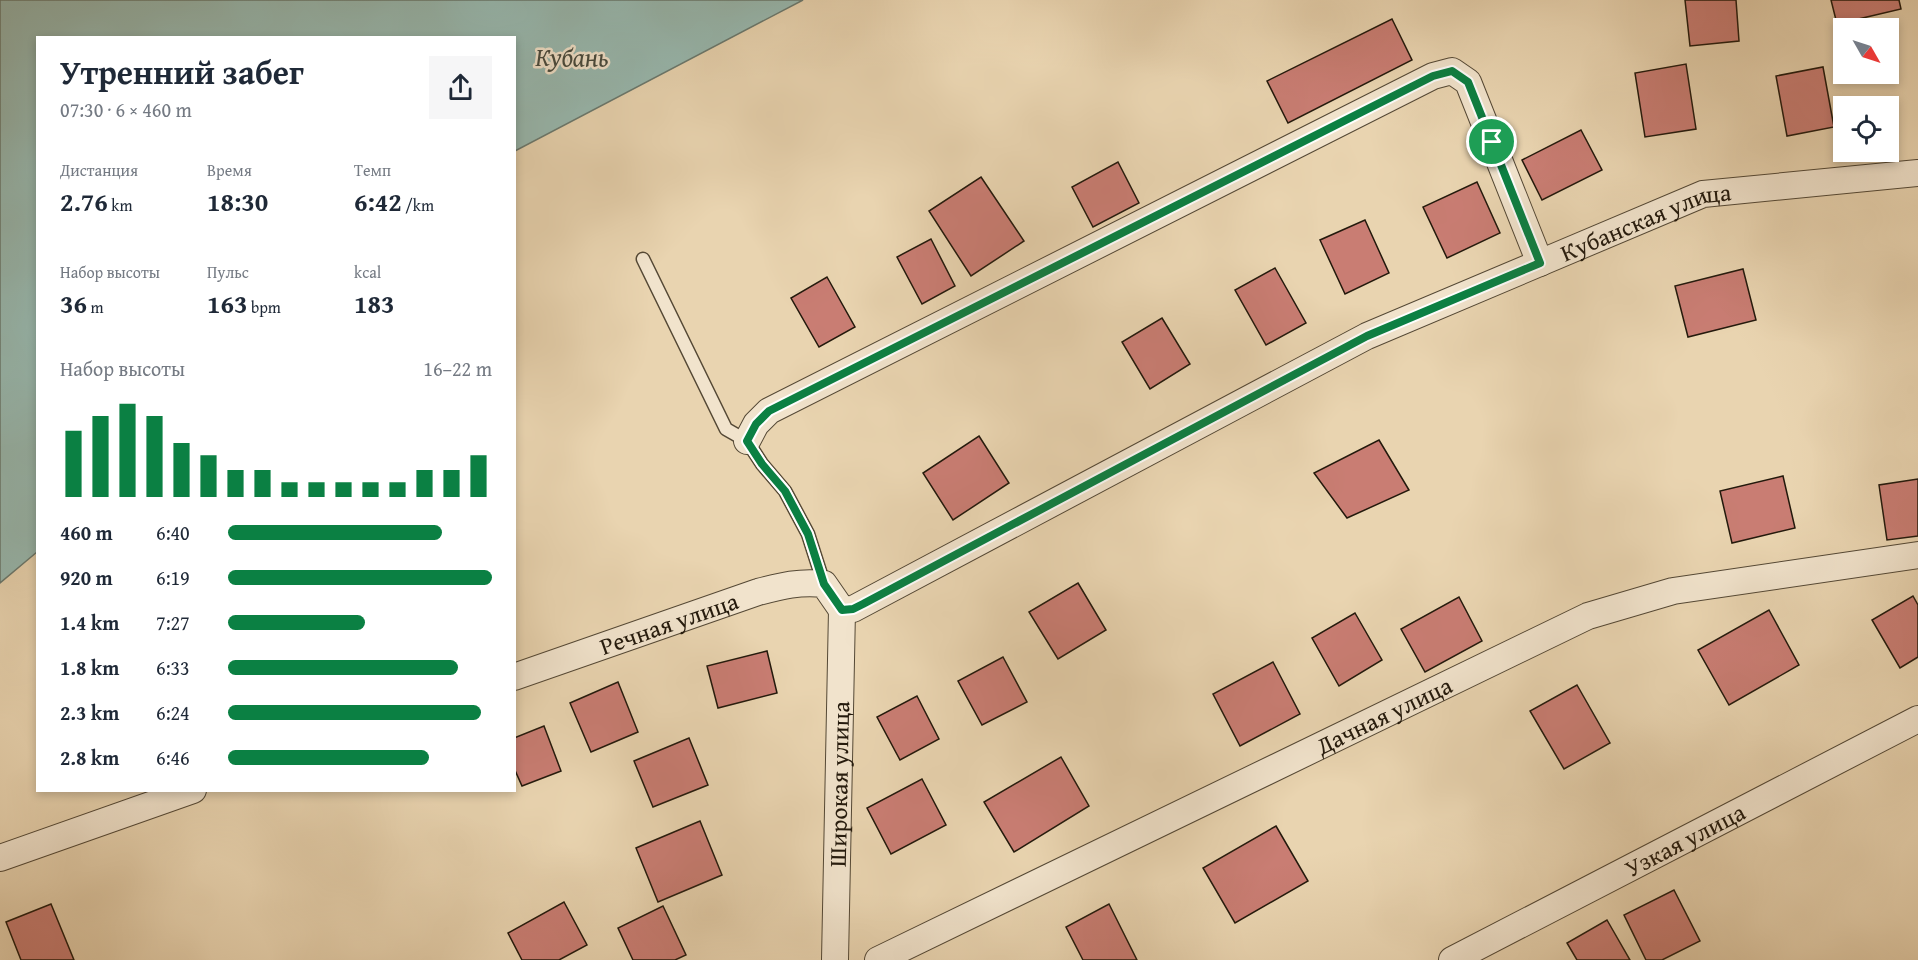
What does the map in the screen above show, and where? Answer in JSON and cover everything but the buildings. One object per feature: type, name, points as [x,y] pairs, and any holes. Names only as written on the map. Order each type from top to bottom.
[{"type":"street","points":[[747,441],[756,424],[769,411],[1433,76],[1452,71],[1468,82],[1540,263]]},
{"type":"street","name":"Кубанская улица","points":[[842,610],[853,609],[863,604],[1367,336],[1703,194],[1918,173]]},
{"type":"street","name":"Дачная улица","points":[[878,960],[1588,616],[1673,591],[1918,555]]},
{"type":"street","name":"Речная улица","points":[[516,676],[758,592],[792,583],[824,584]]},
{"type":"street","points":[[824,584],[842,610]]},
{"type":"street","name":"Широкая улица","points":[[835,960],[842,610]]},
{"type":"street","name":"Узкая улица","points":[[1452,960],[1918,719]]},
{"type":"street","points":[[0,858],[187,792]]},
{"type":"lane","points":[[643,259],[726,429],[747,441],[762,464],[785,491],[808,534],[824,584]]},
{"type":"water","name":"Кубань","points":[[0,0],[803,0],[516,150],[516,36],[36,36],[36,553],[0,583]]},
{"type":"route","points":[[1452,71],[1468,82],[1492,142],[1540,263],[1367,336],[853,609],[842,610],[824,584],[808,534],[785,491],[762,464],[747,441],[756,424],[769,411],[1433,76],[1452,71]]}]
